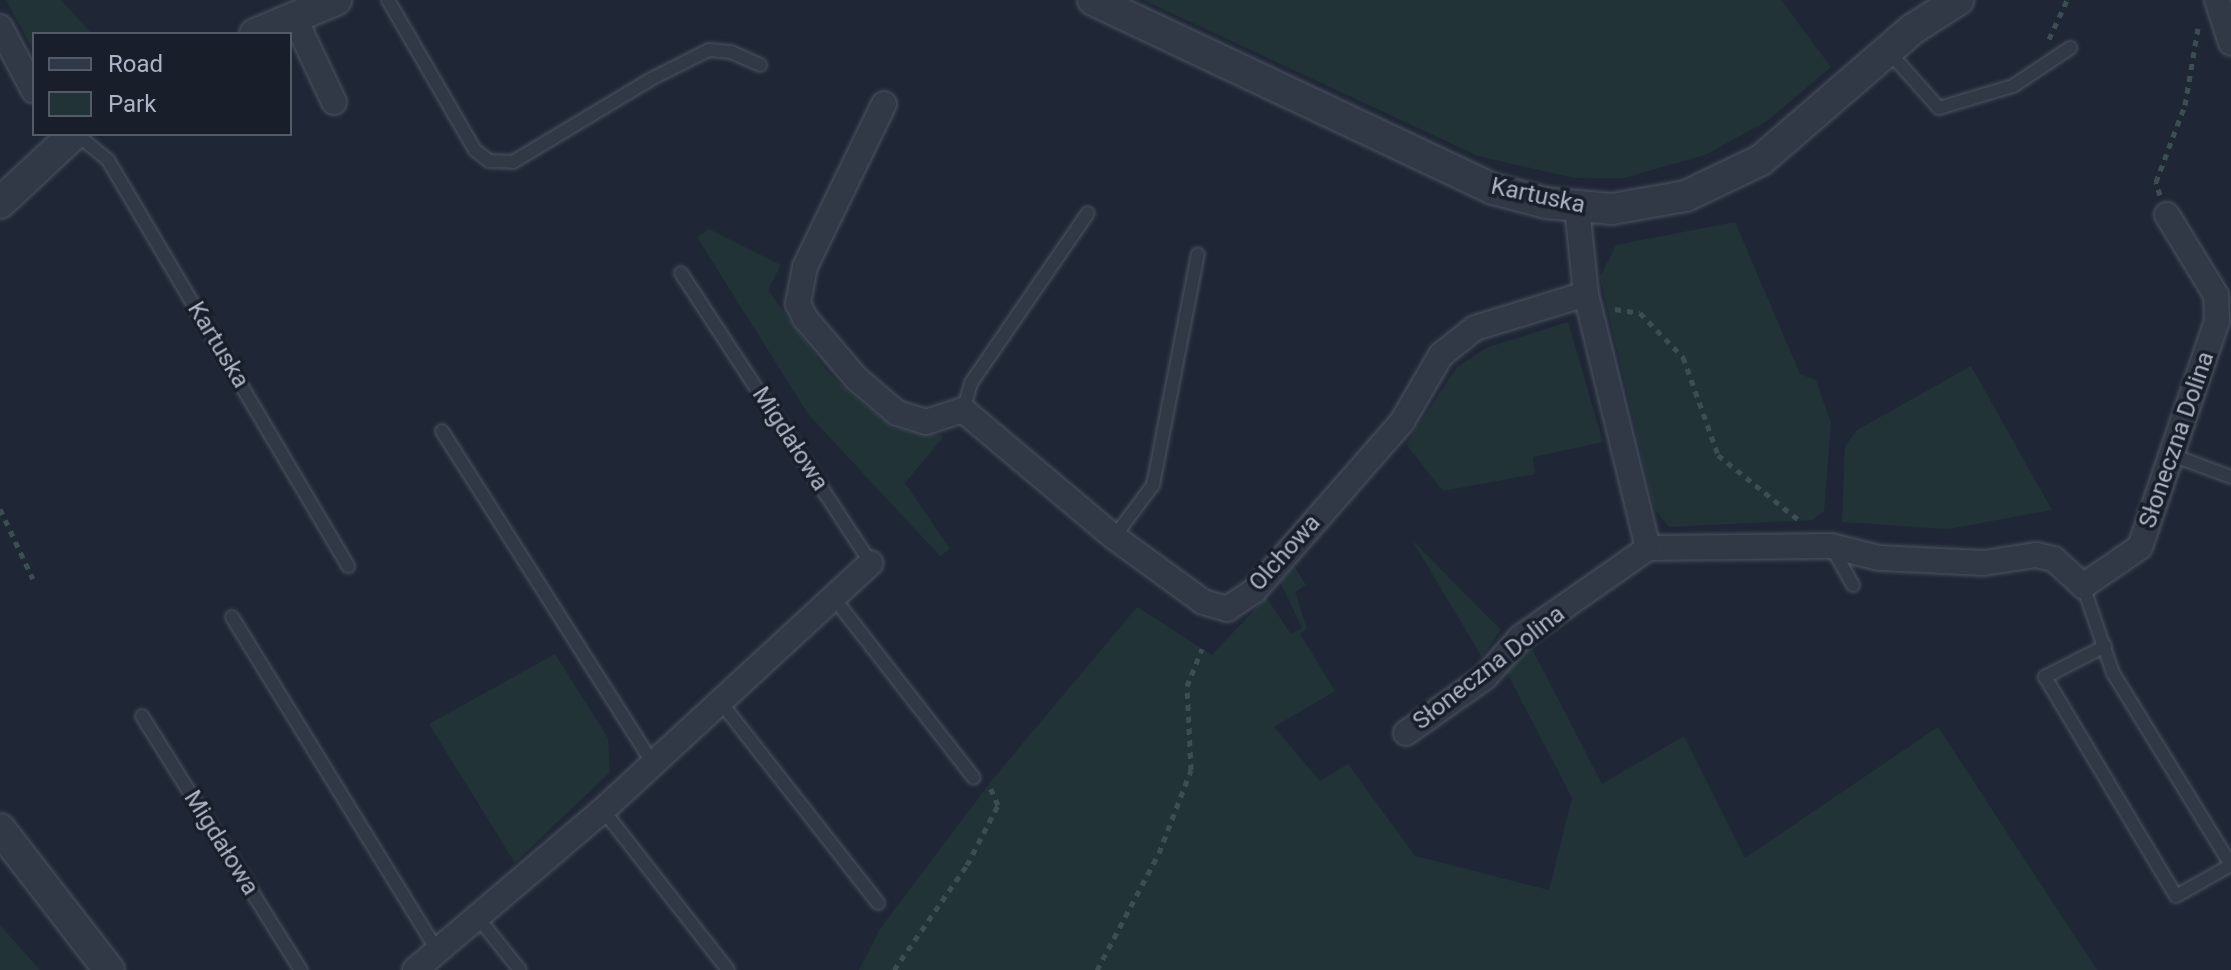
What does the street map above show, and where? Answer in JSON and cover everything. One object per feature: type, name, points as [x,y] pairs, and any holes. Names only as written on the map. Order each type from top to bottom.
[{"type":"street","points":[[260,32],[336,0]]},
{"type":"street","name":"Kartuska","points":[[1093,0],[1465,178],[1517,197],[1577,208],[1649,205],[1724,181],[1795,135],[1888,51],[1958,0]]},
{"type":"street","points":[[2209,7],[2231,43]]},
{"type":"street","points":[[294,17],[334,102]]},
{"type":"street","points":[[0,27],[32,87]]},
{"type":"street","points":[[884,104],[805,267],[798,304],[825,345],[897,413],[926,422],[963,410]]},
{"type":"street","name":"Kartuska","points":[[0,203],[73,136]]},
{"type":"street","points":[[1577,208],[1588,302],[1648,548],[1831,546],[1879,558],[1984,563],[2036,555],[2054,559],[2083,586]]},
{"type":"street","name":"Słoneczna Dolina","points":[[2083,586],[2140,547],[2217,321],[2216,295],[2167,215]]},
{"type":"street","name":"Olchowa","points":[[963,410],[1114,537],[1203,602],[1227,609],[1254,591],[1402,422],[1441,355],[1475,328],[1588,302]]},
{"type":"street","name":"Słoneczna Dolina","points":[[1406,733],[1485,677],[1521,637],[1648,548]]},
{"type":"street","name":"Migdałowa","points":[[415,970],[479,919],[722,704],[871,563]]},
{"type":"street","points":[[0,829],[109,970]]},
{"type":"lane","points":[[388,0],[475,150],[489,161],[513,162],[651,79],[709,50],[731,52],[760,65]]},
{"type":"lane","points":[[1888,51],[1939,108],[2013,86],[2070,48]]},
{"type":"lane","name":"Kartuska","points":[[78,136],[108,160],[348,566]]},
{"type":"lane","points":[[963,410],[971,383],[1088,213]]},
{"type":"lane","points":[[1114,537],[1153,485],[1198,254]]},
{"type":"lane","name":"Migdałowa","points":[[681,273],[871,563]]},
{"type":"lane","points":[[442,431],[653,764]]},
{"type":"lane","points":[[2172,455],[2231,477]]},
{"type":"lane","points":[[1831,546],[1853,585]]},
{"type":"lane","points":[[2083,586],[2105,646],[2113,673],[2231,865],[2176,896],[2045,677],[2105,646]]},
{"type":"lane","points":[[833,597],[974,778]]},
{"type":"lane","points":[[232,617],[439,952]]},
{"type":"lane","points":[[722,704],[878,903]]},
{"type":"lane","name":"Migdałowa","points":[[142,716],[301,970]]},
{"type":"lane","points":[[603,810],[728,970]]},
{"type":"lane","points":[[479,919],[520,970]]},
{"type":"path","points":[[2042,67],[2052,26],[2067,0]]},
{"type":"path","points":[[2167,215],[2156,182],[2185,105],[2209,7]]},
{"type":"path","points":[[1588,302],[1640,313],[1654,324],[1683,357],[1718,455],[1831,546]]},
{"type":"path","points":[[0,509],[33,579]]},
{"type":"path","points":[[1097,970],[1159,853],[1191,770],[1187,686],[1202,649]]},
{"type":"path","points":[[894,970],[967,865],[998,805],[991,786],[974,778]]},
{"type":"green space","points":[[6,0],[61,0],[90,32],[32,32],[32,48]]},
{"type":"green space","points":[[1143,0],[1781,0],[1831,67],[1767,121],[1705,155],[1624,178],[1575,178],[1478,156]]},
{"type":"green space","points":[[1735,222],[1800,374],[1816,380],[1831,423],[1824,511],[1812,520],[1669,527],[1654,508],[1600,277],[1616,245]]},
{"type":"green space","points":[[709,229],[781,265],[768,290],[827,371],[856,398],[893,428],[944,436],[905,483],[950,549],[940,556],[808,414],[697,237]]},
{"type":"green space","points":[[1568,322],[1603,442],[1533,457],[1535,474],[1443,491],[1406,444],[1456,368],[1486,348]]},
{"type":"green space","points":[[1971,366],[2052,510],[1948,529],[1842,522],[1845,446],[1857,430]]},
{"type":"green space","points":[[1412,540],[1501,630],[1482,657],[1443,592]]},
{"type":"green space","points":[[1294,566],[1306,585],[1295,592],[1307,629],[1300,634],[1335,691],[1274,727],[1320,781],[1348,764],[1415,856],[1549,890],[1572,798],[1504,667],[1529,643],[1602,784],[1684,736],[1745,858],[1938,727],[2097,970],[859,970],[880,929],[993,779],[1137,607],[1212,655],[1266,597],[1291,634],[1302,628],[1280,582]]},
{"type":"green space","points":[[555,654],[608,738],[610,772],[515,863],[429,724]]},
{"type":"green space","points":[[0,925],[40,970],[0,970]]}]
